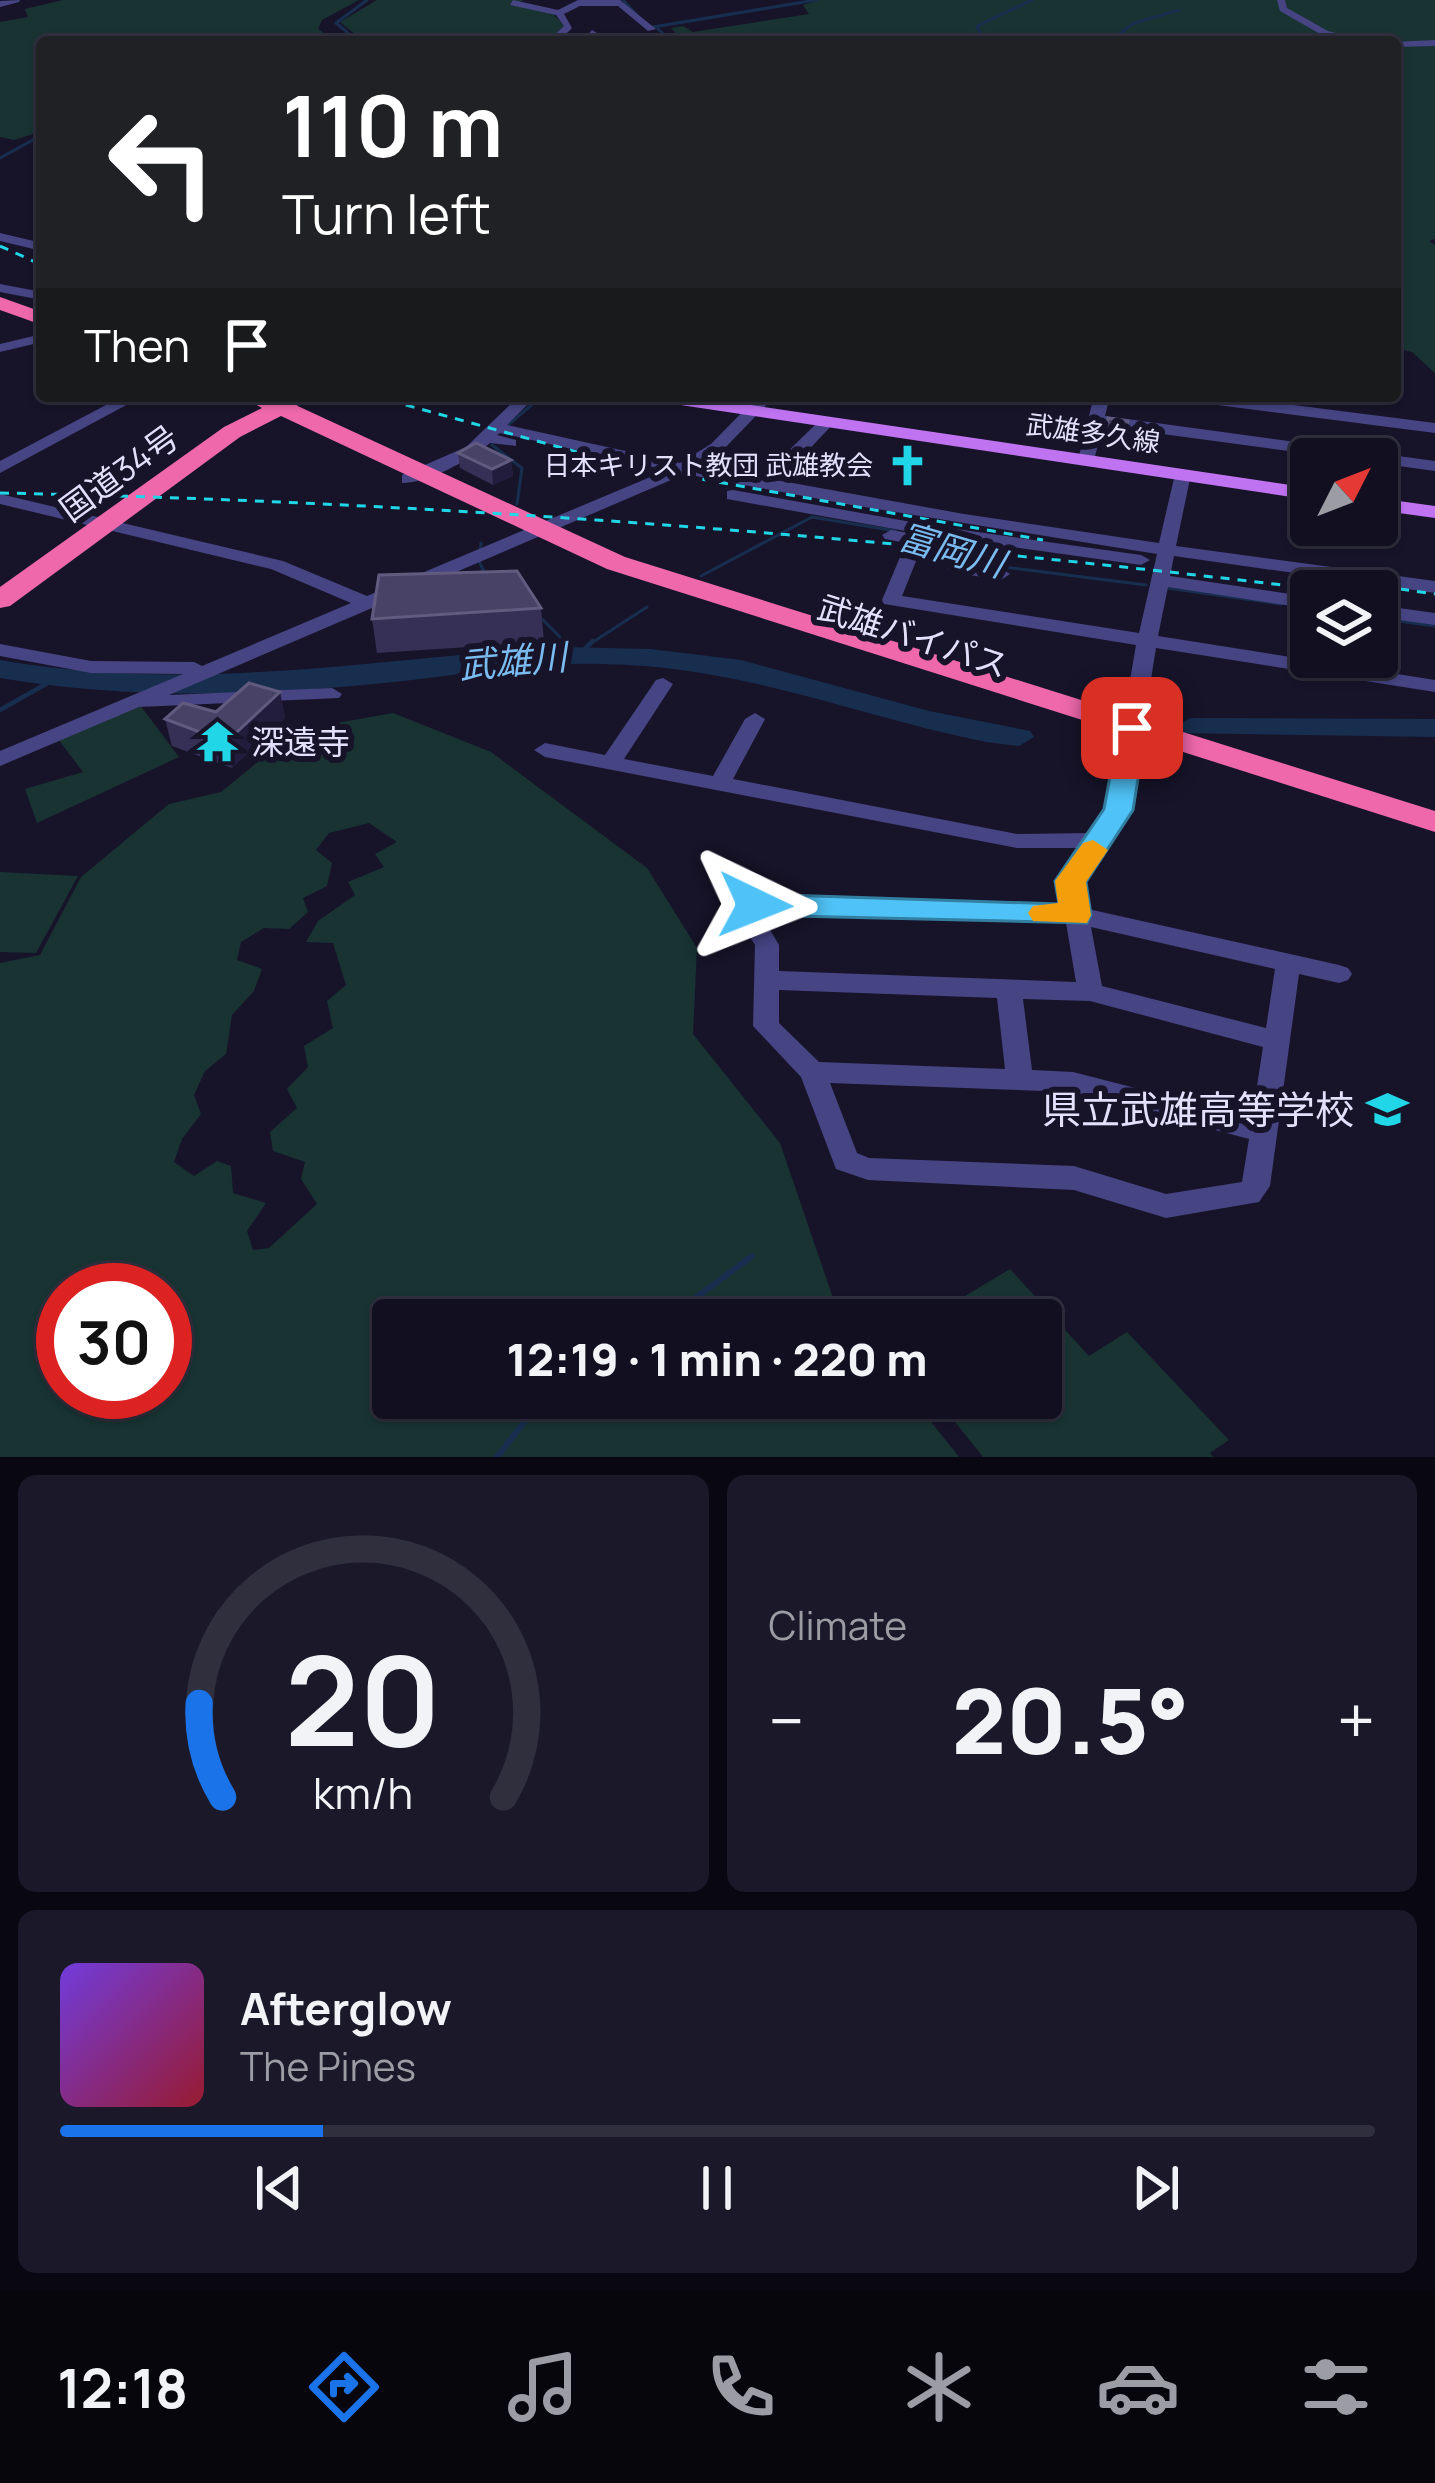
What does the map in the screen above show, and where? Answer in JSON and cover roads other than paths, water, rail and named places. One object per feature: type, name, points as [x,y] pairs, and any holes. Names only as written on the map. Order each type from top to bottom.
[{"type":"highway","points":[[0,303],[36,317]]},
{"type":"highway","points":[[232,432],[239,402]]},
{"type":"highway","name":"武雄バイパス","points":[[268,402],[387,459],[502,545],[1131,736],[1435,822]]},
{"type":"highway","name":"国道34号","points":[[0,600],[232,432],[281,407]]},
{"type":"highway","points":[[232,432],[271,422],[314,424]]},
{"type":"highway","name":"武雄バイパス","points":[[1131,736],[1435,840]]},
{"type":"main road","points":[[281,407],[295,402]]},
{"type":"main road","name":"武雄多久線","points":[[760,403],[827,422],[1290,491]]},
{"type":"main road","points":[[1398,507],[1435,512]]},
{"type":"street","points":[[0,4],[16,0]]},
{"type":"street","points":[[1281,0],[1283,9],[1321,32],[1338,36]]},
{"type":"street","points":[[513,3],[559,13],[580,2],[624,2],[651,29]]},
{"type":"street","points":[[558,36],[568,26],[559,13]]},
{"type":"street","points":[[1401,44],[1435,43]]},
{"type":"street","points":[[0,236],[36,245]]},
{"type":"street","points":[[0,288],[36,295]]},
{"type":"street","points":[[0,349],[36,340]]},
{"type":"street","points":[[0,468],[124,402]]},
{"type":"street","points":[[414,476],[472,450],[522,402]]},
{"type":"street","points":[[1086,460],[1101,402]]},
{"type":"street","points":[[1233,402],[1435,428]]},
{"type":"street","points":[[0,759],[678,471],[717,446],[760,403]]},
{"type":"street","points":[[1097,420],[1435,466]]},
{"type":"street","points":[[827,422],[784,466],[831,475]]},
{"type":"street","points":[[492,432],[1165,565],[1290,597]]},
{"type":"street","points":[[492,432],[658,479],[836,515],[1165,565],[1435,587]]},
{"type":"street","points":[[1090,992],[1071,881],[1119,810],[1147,640],[1183,474]]},
{"type":"street","points":[[0,499],[278,566],[365,602]]},
{"type":"street","points":[[836,515],[829,524],[916,539],[891,600],[1435,686]]},
{"type":"street","points":[[959,611],[965,569],[1001,574]]},
{"type":"street","points":[[1398,614],[1435,619]]},
{"type":"street","points":[[0,650],[92,667],[206,668]]},
{"type":"street","points":[[611,762],[663,684]]},
{"type":"street","points":[[136,699],[332,694]]},
{"type":"street","points":[[720,783],[755,719]]},
{"type":"street","points":[[545,750],[1018,841],[1100,840]]},
{"type":"street","points":[[1288,963],[1256,1186],[1249,1194],[1166,1206],[1074,1178],[868,1169],[846,1161],[812,1072],[766,1026],[766,945],[746,911],[755,905],[1076,915],[1339,974]]},
{"type":"street","points":[[766,980],[1090,992],[1277,1041]]},
{"type":"street","points":[[1009,988],[1020,1080]]},
{"type":"street","points":[[812,1072],[1073,1082],[1264,1132]]},
{"type":"waterway","points":[[348,36],[336,23],[367,0]]},
{"type":"waterway","points":[[623,0],[642,21]]},
{"type":"waterway","points":[[653,27],[816,0]]},
{"type":"waterway","points":[[981,36],[977,26],[1032,0]]},
{"type":"waterway","points":[[1117,36],[1134,23],[1179,10]]},
{"type":"waterway","points":[[658,29],[666,36]]},
{"type":"waterway","points":[[0,158],[36,138]]},
{"type":"waterway","points":[[508,425],[535,402]]},
{"type":"waterway","points":[[492,445],[522,468],[517,504]]},
{"type":"waterway","name":"富岡川","points":[[701,576],[812,517],[896,531]]},
{"type":"waterway","name":"富岡川","points":[[919,536],[980,564],[1146,585]]},
{"type":"waterway","points":[[481,543],[479,561],[485,574]]},
{"type":"waterway","name":"富岡川","points":[[1167,588],[1281,604]]},
{"type":"waterway","name":"富岡川","points":[[590,644],[647,607]]},
{"type":"waterway","points":[[540,617],[578,655],[593,641]]},
{"type":"waterway","name":"富岡川","points":[[1398,621],[1435,626]]},
{"type":"waterway","name":"武雄川","points":[[0,669],[103,683],[208,686],[366,676],[540,657],[650,657],[741,668],[922,719],[1019,737]]},
{"type":"waterway","points":[[0,710],[53,680]]},
{"type":"waterway","name":"武雄川","points":[[1190,727],[1435,728]]},
{"type":"waterway","points":[[694,1299],[752,1256]]},
{"type":"waterway","points":[[497,1457],[527,1419]]},
{"type":"railway","points":[[0,246],[36,262]]},
{"type":"railway","points":[[395,402],[628,466],[1043,540]]},
{"type":"railway","points":[[0,493],[334,505],[667,525],[1000,554],[1290,586]]},
{"type":"railway","points":[[1398,589],[1435,594]]},
{"type":"place","name":"日本キリスト教団 武雄教会","points":[[907,466]]},
{"type":"place","name":"深遠寺","points":[[217,742]]},
{"type":"place","name":"県立武雄高等学校","points":[[1388,1110]]}]
